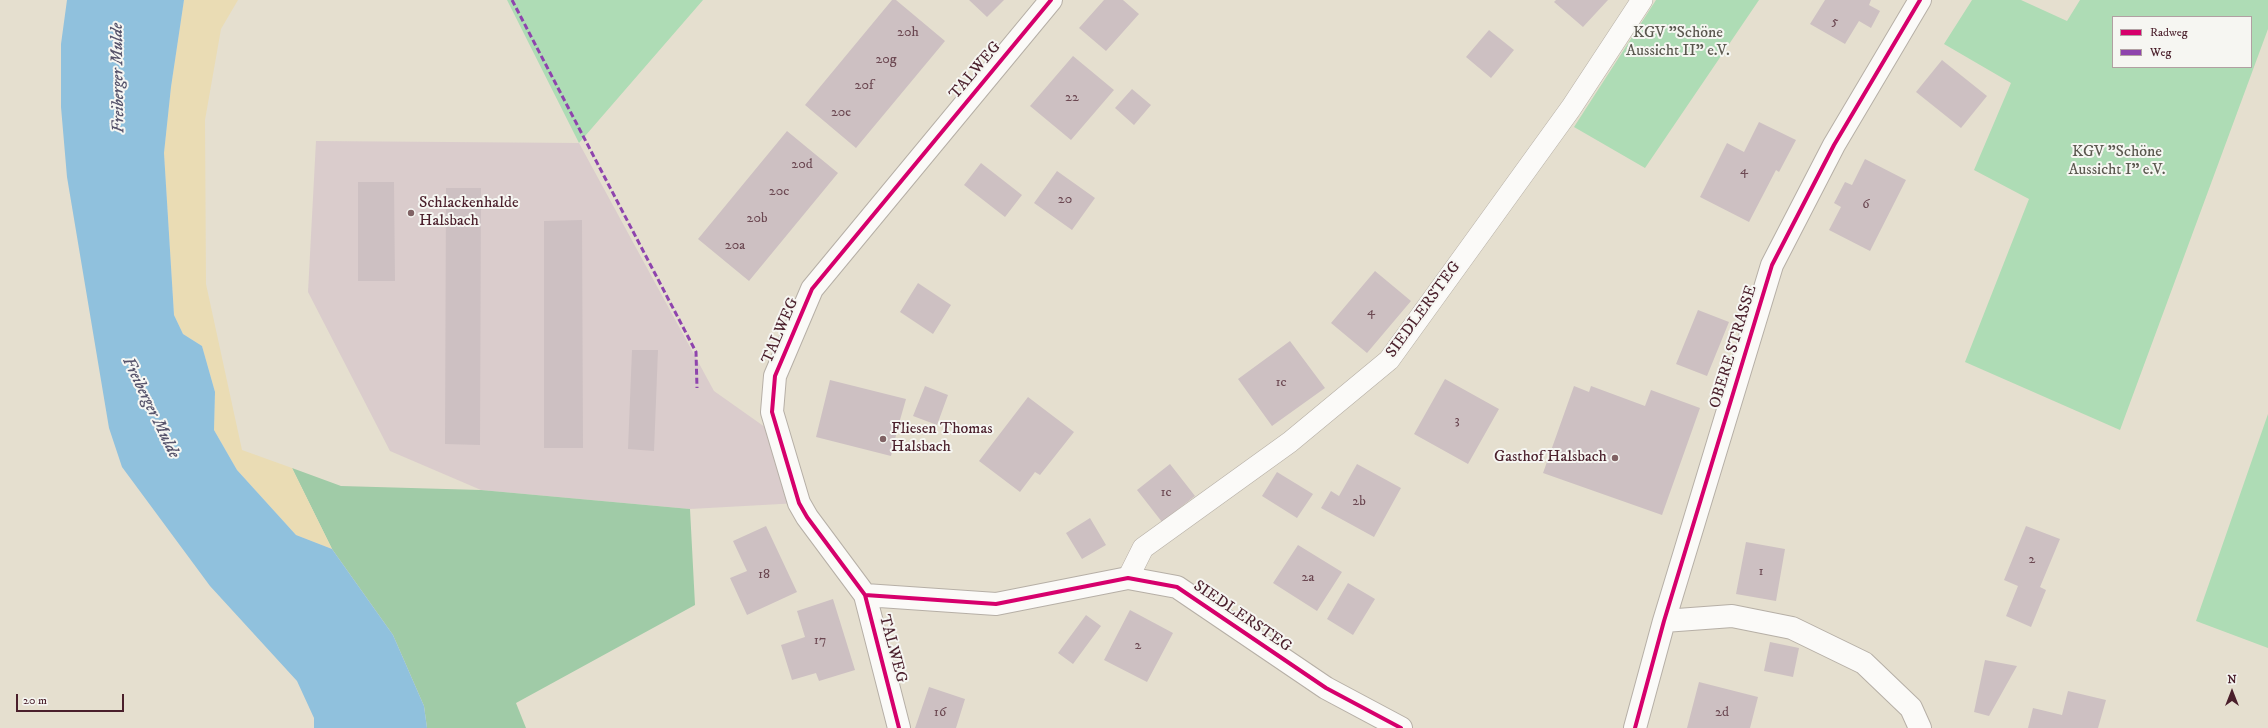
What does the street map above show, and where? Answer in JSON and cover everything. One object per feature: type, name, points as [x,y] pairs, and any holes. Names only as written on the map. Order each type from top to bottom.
[{"type":"street","name":"TALWEG","points":[[899,728],[865,595],[806,517],[799,503],[772,412],[775,376],[812,288],[1051,0]]},
{"type":"street","name":"OBERE STRASSE","points":[[1633,728],[1664,620],[1772,264],[1834,145],[1920,0]]},
{"type":"street","name":"SIEDLERSTEG","points":[[865,595],[996,604],[1128,578],[1177,588],[1326,688],[1401,728]]},
{"type":"street","points":[[1664,620],[1732,616],[1792,628],[1864,662],[1911,708],[1920,728]]},
{"type":"lane","name":"SIEDLERSTEG","points":[[1128,578],[1143,548],[1290,442],[1389,360],[1571,108],[1642,0]]},
{"type":"shaded area","points":[[316,141],[579,143],[714,391],[779,437],[799,503],[690,509],[481,490],[390,451],[308,292]]},
{"type":"green space","points":[[507,0],[703,0],[579,143]]},
{"type":"green space","name":"KGV \"Schöne Aussicht II\" e.V.","points":[[1656,0],[1759,0],[1645,168],[1574,127]]},
{"type":"green space","name":"KGV \"Schöne Aussicht I\" e.V.","points":[[1972,0],[2021,0],[2067,21],[2080,0],[2268,0],[2268,29],[2120,430],[1965,362],[2029,199],[1974,170],[2011,83],[1944,44]]},
{"type":"green space","points":[[2268,414],[2268,648],[2196,621]]},
{"type":"green space","points":[[292,468],[341,486],[481,490],[690,509],[695,605],[516,703],[526,728],[427,728],[424,706],[393,635],[332,549]]},
{"type":"sand","points":[[184,0],[238,0],[221,29],[205,120],[206,284],[242,450],[292,468],[332,549],[296,535],[237,470],[214,430],[215,392],[202,346],[183,334],[174,315],[164,153],[171,87]]},
{"type":"water","name":"Freiberger Mulde","points":[[67,0],[184,0],[171,87],[164,153],[174,315],[183,334],[202,346],[215,392],[214,430],[237,470],[296,535],[332,549],[393,635],[424,706],[427,728],[314,728],[314,718],[297,681],[210,586],[122,467],[109,428],[67,177],[61,107],[61,44]]},
{"type":"building","points":[[892,0],[896,0],[945,41],[856,148],[805,105]]},
{"type":"building","points":[[969,0],[1004,0],[987,17]]},
{"type":"building","points":[[1104,0],[1123,0],[1139,14],[1106,51],[1079,28]]},
{"type":"building","points":[[1556,0],[1608,0],[1583,27],[1554,2]]},
{"type":"building","points":[[1825,0],[1871,0],[1869,5],[1880,11],[1871,28],[1859,21],[1845,44],[1810,24]]},
{"type":"building","points":[[1489,30],[1514,50],[1491,78],[1466,57]]},
{"type":"building","points":[[1073,56],[1114,90],[1071,140],[1030,106]]},
{"type":"building","points":[[1942,60],[1987,96],[1961,128],[1916,92]]},
{"type":"building","points":[[1132,89],[1151,105],[1134,125],[1115,108]]},
{"type":"building","points":[[1759,122],[1796,140],[1779,172],[1776,170],[1749,222],[1700,197],[1727,143],[1744,152]]},
{"type":"building","points":[[787,131],[838,173],[749,281],[698,239]]},
{"type":"building","points":[[1865,159],[1906,180],[1870,251],[1829,230],[1841,207],[1834,203],[1845,182],[1852,185]]},
{"type":"building","points":[[981,163],[1022,195],[1005,217],[964,185]]},
{"type":"building","points":[[1057,171],[1095,198],[1072,230],[1034,203]]},
{"type":"building","points":[[358,182],[394,182],[395,281],[358,281]]},
{"type":"building","points":[[446,188],[481,188],[480,445],[445,444]]},
{"type":"building","points":[[582,220],[583,448],[544,448],[544,221]]},
{"type":"building","points":[[1375,271],[1411,301],[1367,353],[1331,323]]},
{"type":"building","points":[[918,283],[951,305],[933,334],[900,312]]},
{"type":"building","points":[[1698,310],[1729,322],[1707,376],[1676,364]]},
{"type":"building","points":[[1290,341],[1325,388],[1272,426],[1238,379]]},
{"type":"building","points":[[632,350],[658,350],[654,451],[628,449]]},
{"type":"building","points":[[1445,379],[1499,409],[1468,464],[1414,434]]},
{"type":"building","points":[[830,380],[906,399],[900,420],[910,422],[907,434],[897,431],[891,456],[816,437]]},
{"type":"building","points":[[925,386],[948,395],[937,425],[913,416]]},
{"type":"building","name":"Gasthof Halsbach","points":[[1574,386],[1589,392],[1591,386],[1645,406],[1651,390],[1700,408],[1662,515],[1543,473]]},
{"type":"building","points":[[1028,397],[1074,432],[1040,475],[1035,472],[1020,492],[979,461]]},
{"type":"building","points":[[1170,464],[1195,496],[1162,522],[1137,490]]},
{"type":"building","points":[[1357,464],[1401,488],[1374,537],[1321,508],[1331,491],[1339,496]]},
{"type":"building","points":[[1277,472],[1313,494],[1297,518],[1262,496]]},
{"type":"building","points":[[1090,518],[1106,545],[1082,559],[1066,533]]},
{"type":"building","points":[[766,526],[797,592],[747,615],[730,578],[747,571],[733,541]]},
{"type":"building","points":[[2026,526],[2060,539],[2040,587],[2046,590],[2031,627],[2006,616],[2018,586],[2004,580]]},
{"type":"building","points":[[1746,542],[1785,549],[1776,601],[1736,594]]},
{"type":"building","points":[[1298,545],[1342,572],[1317,611],[1273,583]]},
{"type":"building","points":[[1348,583],[1375,599],[1353,635],[1327,619]]},
{"type":"building","points":[[833,599],[855,670],[819,681],[816,673],[792,680],[781,645],[805,637],[797,611]]},
{"type":"building","points":[[1130,610],[1173,633],[1147,682],[1104,660]]},
{"type":"building","points":[[1086,615],[1101,626],[1073,664],[1058,653]]},
{"type":"building","points":[[1770,642],[1799,648],[1793,677],[1764,671]]},
{"type":"building","points":[[1985,660],[2017,666],[1989,716],[1974,712]]},
{"type":"building","points":[[1699,682],[1758,697],[1750,728],[1687,728]]},
{"type":"building","points":[[929,687],[965,699],[956,728],[915,728]]},
{"type":"building","points":[[2068,691],[2106,700],[2098,728],[2028,728],[2033,708],[2062,715]]},
{"type":"marked path","points":[[512,0],[696,352],[697,388]]},
{"type":"cycle path","points":[[899,728],[865,595],[807,517],[799,503],[772,412],[775,376],[812,289],[1051,0]]},
{"type":"cycle path","points":[[1635,728],[1664,621],[1772,265],[1834,145],[1920,0]]},
{"type":"cycle path","points":[[865,595],[996,604],[1128,578],[1177,587],[1326,688],[1401,728]]},
{"type":"place","name":"Schlackenhalde Halsbach","points":[[411,213]]},
{"type":"place","name":"Fliesen Thomas Halsbach","points":[[883,439]]},
{"type":"place","name":"Gasthof Halsbach","points":[[1615,458]]}]
